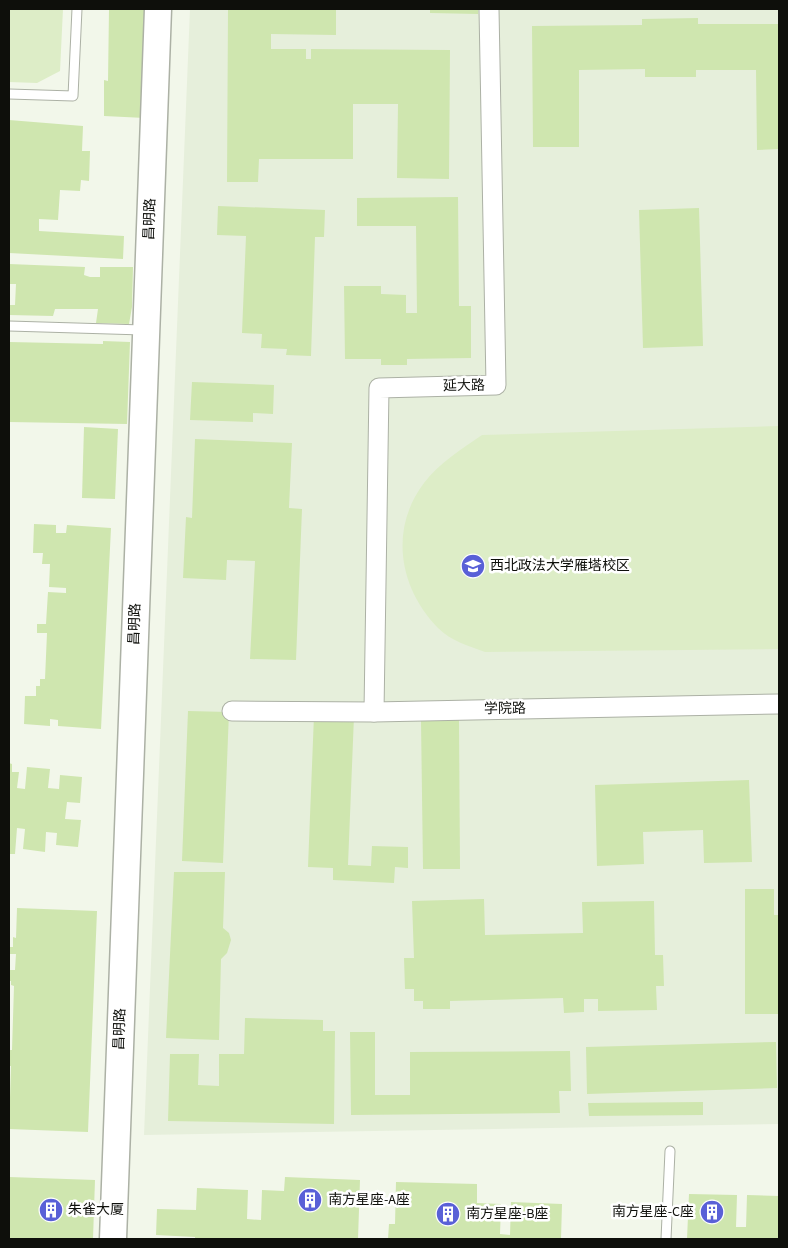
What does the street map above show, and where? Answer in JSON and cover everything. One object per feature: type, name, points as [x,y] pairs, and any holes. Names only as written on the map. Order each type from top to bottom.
[{"type":"street","name":"昌明路","points":[[113,1239],[158,9]]},
{"type":"street","name":"延大路","points":[[374,712],[379,388],[496,385],[489,9]]},
{"type":"street","name":"学院路","points":[[232,711],[374,712],[779,704]]},
{"type":"lane","points":[[9,94],[72,96],[77,9]]},
{"type":"lane","points":[[9,326],[146,330]]},
{"type":"lane","points":[[666,1239],[670,1152]]},
{"type":"shaded area","name":"西北政法大学雁塔校区","points":[[190,9],[779,9],[779,1124],[144,1135]]},
{"type":"green space","points":[[9,9],[63,9],[60,71],[37,83],[9,82]]},
{"type":"green space","points":[[779,426],[779,649],[485,652],[460,643],[443,633],[425,612],[414,595],[407,577],[403,558],[406,519],[413,501],[424,483],[437,469],[482,435]]},
{"type":"building","points":[[109,9],[146,9],[145,118],[104,116],[104,80],[108,81]]},
{"type":"building","points":[[228,9],[336,9],[336,35],[271,34],[271,49],[306,49],[306,59],[311,59],[311,49],[450,50],[449,179],[397,178],[398,104],[353,104],[353,159],[259,159],[258,182],[227,182]]},
{"type":"building","points":[[430,9],[478,9],[478,14],[430,13]]},
{"type":"building","points":[[698,18],[698,24],[779,24],[779,149],[757,150],[756,70],[696,70],[696,77],[645,77],[645,69],[579,70],[579,147],[533,147],[532,26],[642,25],[642,19]]},
{"type":"building","points":[[9,120],[83,126],[82,151],[90,151],[89,181],[81,180],[80,191],[60,190],[58,220],[39,219],[39,231],[124,236],[123,259],[9,253]]},
{"type":"building","points":[[458,197],[459,306],[471,306],[471,358],[407,359],[407,365],[381,365],[381,359],[345,359],[344,286],[381,286],[381,294],[406,295],[406,313],[417,313],[416,226],[357,226],[357,198]]},
{"type":"building","points":[[218,206],[325,210],[324,237],[315,237],[311,356],[286,355],[287,349],[261,348],[262,334],[242,333],[246,236],[217,235]]},
{"type":"building","points":[[699,208],[703,346],[643,348],[639,210]]},
{"type":"building","points":[[9,264],[85,267],[84,275],[90,277],[100,277],[100,267],[133,267],[132,307],[129,324],[96,323],[98,309],[55,309],[53,316],[9,315],[9,305],[15,305],[16,284],[9,284]]},
{"type":"building","points":[[103,341],[130,342],[127,424],[9,422],[9,342],[103,344]]},
{"type":"building","points":[[192,382],[274,385],[273,414],[253,413],[253,422],[190,420]]},
{"type":"building","points":[[84,427],[118,429],[115,499],[82,498]]},
{"type":"building","points":[[195,439],[292,443],[289,508],[302,509],[296,660],[250,659],[255,561],[227,560],[226,580],[183,578],[186,517],[192,518]]},
{"type":"building","points":[[34,524],[56,525],[56,533],[66,533],[67,525],[111,528],[101,729],[58,726],[58,720],[50,719],[50,726],[24,724],[25,696],[36,696],[36,686],[40,686],[40,679],[45,679],[47,633],[37,633],[37,624],[46,624],[48,592],[66,593],[66,588],[49,587],[50,564],[42,564],[43,553],[33,553]]},
{"type":"building","points":[[188,711],[229,712],[223,863],[182,861]]},
{"type":"building","points":[[314,715],[354,716],[348,865],[371,866],[372,846],[408,847],[408,868],[395,867],[394,883],[333,880],[333,868],[308,867]]},
{"type":"building","points":[[421,720],[459,720],[460,869],[423,869]]},
{"type":"building","points":[[9,763],[12,764],[12,772],[19,772],[17,788],[25,789],[27,767],[50,769],[48,788],[59,789],[60,775],[82,777],[80,803],[67,802],[65,819],[81,820],[78,847],[56,845],[57,833],[46,832],[45,852],[23,849],[25,829],[17,828],[15,854],[9,854]]},
{"type":"building","points":[[749,780],[752,862],[704,863],[703,830],[643,832],[644,864],[597,866],[595,785]]},
{"type":"building","points":[[174,872],[225,872],[223,928],[229,933],[231,940],[227,953],[221,959],[219,1040],[166,1038]]},
{"type":"building","points":[[745,889],[774,889],[774,915],[779,915],[779,1014],[745,1014]]},
{"type":"building","points":[[484,899],[485,935],[583,933],[582,902],[654,901],[655,955],[663,955],[664,986],[656,986],[657,1010],[598,1011],[598,999],[584,999],[584,1012],[564,1013],[563,998],[450,1001],[450,1009],[423,1009],[423,1001],[414,1001],[414,989],[405,989],[404,958],[414,958],[412,901]]},
{"type":"building","points":[[17,908],[97,911],[88,1132],[9,1129],[11,1066],[9,1066],[9,1050],[12,1050],[14,986],[9,981],[9,970],[15,970],[16,954],[9,954],[9,947],[13,947],[13,937],[16,938]]},
{"type":"building","points":[[245,1018],[323,1020],[323,1031],[335,1031],[334,1124],[168,1121],[170,1054],[199,1054],[198,1085],[219,1086],[219,1054],[244,1054]]},
{"type":"building","points":[[350,1032],[375,1032],[375,1095],[410,1095],[410,1052],[570,1051],[571,1091],[559,1091],[560,1113],[351,1115]]},
{"type":"building","points":[[776,1042],[777,1088],[587,1094],[586,1047]]},
{"type":"building","points":[[703,1102],[703,1115],[589,1116],[588,1103]]},
{"type":"building","name":"朱雀大厦","points":[[9,1177],[95,1180],[93,1239],[9,1239]]},
{"type":"building","name":"南方星座-A座","points":[[285,1177],[360,1180],[358,1239],[195,1239],[195,1237],[156,1235],[157,1209],[196,1210],[197,1188],[248,1190],[247,1219],[261,1220],[262,1190],[284,1191]]},
{"type":"building","name":"南方星座-B座","points":[[396,1182],[477,1184],[477,1203],[501,1204],[500,1234],[510,1235],[511,1202],[562,1204],[561,1239],[388,1239],[389,1224],[395,1224]]},
{"type":"building","name":"南方星座-C座","points":[[689,1194],[737,1195],[736,1227],[746,1227],[747,1195],[779,1196],[779,1239],[687,1239]]},
{"type":"place","name":"西北政法大学雁塔校区","points":[[473,566]]},
{"type":"place","name":"南方星座-A座","points":[[310,1200]]},
{"type":"place","name":"朱雀大厦","points":[[51,1210]]},
{"type":"place","name":"南方星座-C座","points":[[712,1212]]},
{"type":"place","name":"南方星座-B座","points":[[448,1214]]}]
